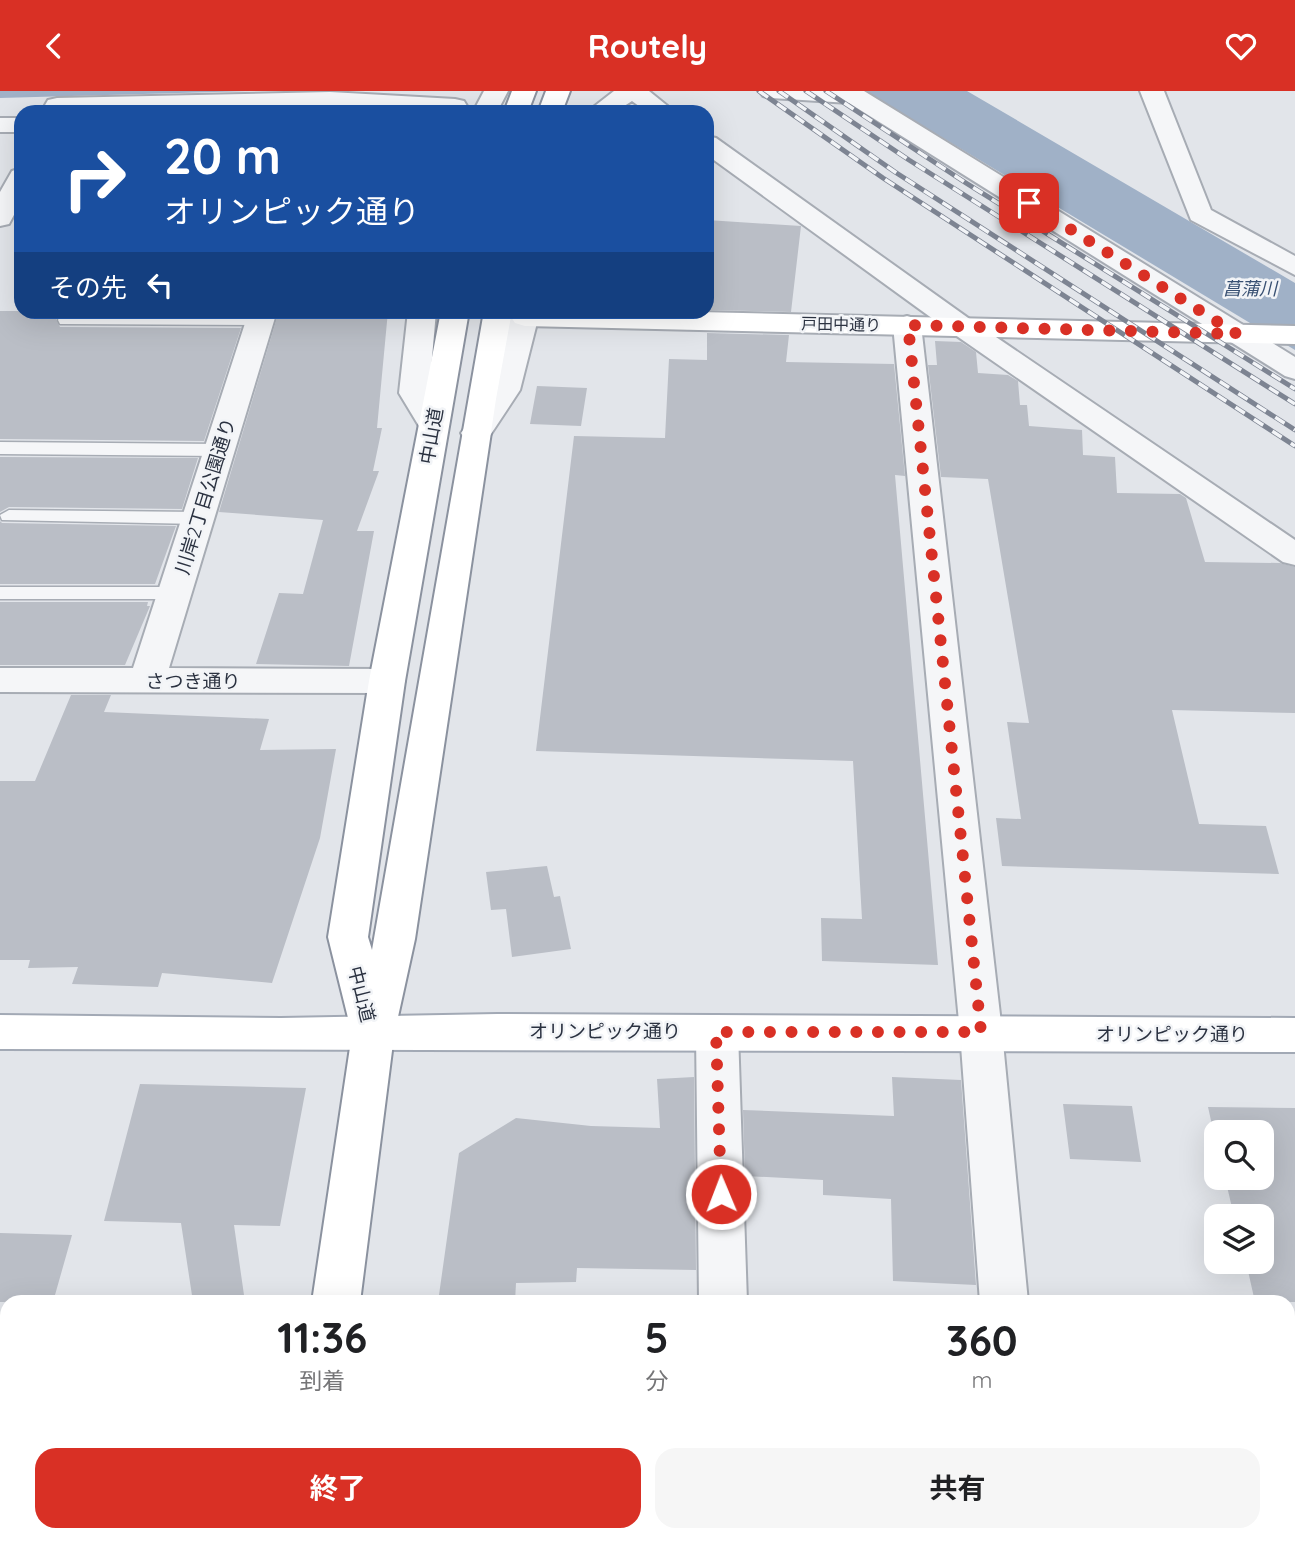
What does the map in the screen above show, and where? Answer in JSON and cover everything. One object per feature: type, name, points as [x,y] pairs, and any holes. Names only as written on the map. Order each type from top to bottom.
[{"type":"main road","name":"中山道","points":[[373,1035],[348,937],[387,681],[453,319]]},
{"type":"main road","name":"中山道","points":[[373,1035],[395,939],[476,433],[514,319]]},
{"type":"main road","name":"戸田中通り","points":[[712,319],[1295,335]]},
{"type":"main road","name":"オリンピック通り","points":[[0,1032],[373,1035],[497,1031],[981,1032],[1295,1035]]},
{"type":"main road","points":[[337,1295],[373,1035]]},
{"type":"street","points":[[589,102],[632,91],[653,105]]},
{"type":"street","points":[[771,91],[855,96],[1295,370]]},
{"type":"street","points":[[1152,91],[1200,214],[1295,267]]},
{"type":"street","points":[[714,148],[961,326],[1295,555]]},
{"type":"street","points":[[0,218],[14,190]]},
{"type":"street","name":"川岸2丁目公園通り","points":[[147,681],[260,319]]},
{"type":"street","points":[[421,319],[414,393],[433,425]]},
{"type":"street","points":[[908,325],[981,1032],[1003,1295]]},
{"type":"street","name":"さつき通り","points":[[0,680],[387,681]]},
{"type":"street","points":[[716,1032],[723,1295]]},
{"type":"lane","points":[[66,320],[115,319]]},
{"type":"lane","points":[[0,448],[219,450]]},
{"type":"lane","points":[[9,516],[198,518]]},
{"type":"lane","points":[[0,593],[174,593]]},
{"type":"water","points":[[0,91],[250,91],[0,98]]},
{"type":"water","name":"菖蒲川","points":[[865,91],[967,91],[1295,283],[1295,350]]},
{"type":"building","points":[[714,220],[801,226],[791,312],[714,310]]},
{"type":"building","points":[[0,311],[14,311],[14,319],[56,319],[60,327],[241,328],[204,441],[0,439]]},
{"type":"building","points":[[277,319],[387,319],[377,428],[382,428],[373,471],[379,471],[357,531],[374,531],[349,666],[256,664],[279,593],[303,594],[323,520],[219,512]]},
{"type":"building","points":[[707,333],[789,335],[786,362],[894,364],[905,476],[895,475],[938,965],[822,961],[821,918],[862,919],[853,761],[536,751],[574,436],[665,438],[669,359],[707,360]]},
{"type":"building","points":[[935,341],[961,342],[976,352],[978,373],[1008,375],[1018,381],[1020,405],[1027,405],[1029,426],[1082,430],[1083,455],[1115,457],[1117,493],[1180,494],[1186,498],[1205,562],[1280,563],[1295,567],[1295,713],[1172,710],[1199,824],[1266,826],[1279,874],[1002,866],[996,818],[1021,819],[1007,722],[1029,723],[988,479],[941,477],[928,365],[937,365]]},
{"type":"building","points":[[537,386],[587,388],[581,426],[530,424]]},
{"type":"building","points":[[0,457],[198,458],[182,509],[9,507],[0,512]]},
{"type":"building","points":[[0,521],[176,526],[155,584],[0,584]]},
{"type":"building","points":[[0,602],[148,602],[147,606],[150,606],[125,665],[0,665]]},
{"type":"building","points":[[71,695],[111,695],[104,712],[269,719],[260,750],[336,749],[320,838],[272,983],[162,973],[158,987],[72,984],[78,967],[28,968],[30,960],[0,960],[0,781],[35,781]]},
{"type":"building","points":[[547,866],[554,897],[560,896],[571,949],[512,957],[506,909],[491,910],[486,872]]},
{"type":"building","points":[[694,1077],[696,1270],[577,1268],[576,1282],[516,1283],[515,1295],[439,1295],[459,1153],[516,1118],[591,1126],[660,1128],[657,1079]]},
{"type":"building","points":[[892,1077],[961,1080],[976,1285],[893,1281],[891,1199],[823,1195],[823,1180],[745,1176],[743,1110],[894,1116]]},
{"type":"building","points":[[140,1084],[306,1088],[280,1226],[234,1225],[244,1295],[192,1295],[181,1223],[104,1221]]},
{"type":"building","points":[[1063,1104],[1132,1106],[1141,1162],[1070,1159]]},
{"type":"building","points":[[1208,1107],[1295,1108],[1295,1295],[1253,1295],[1249,1274],[1274,1274],[1274,1204],[1231,1204],[1228,1190],[1274,1190],[1274,1120],[1211,1120]]},
{"type":"building","points":[[0,1233],[72,1235],[55,1295],[0,1295]]},
{"type":"railway","points":[[759,91],[883,178],[1295,446]]},
{"type":"railway","points":[[779,91],[895,172],[1295,430]]},
{"type":"railway","points":[[806,91],[909,160],[1295,404]]},
{"type":"railway","points":[[826,91],[966,183],[1295,389]]},
{"type":"route","points":[[721,1194],[716,1032],[981,1032],[908,325],[1237,334],[1029,203]]}]
